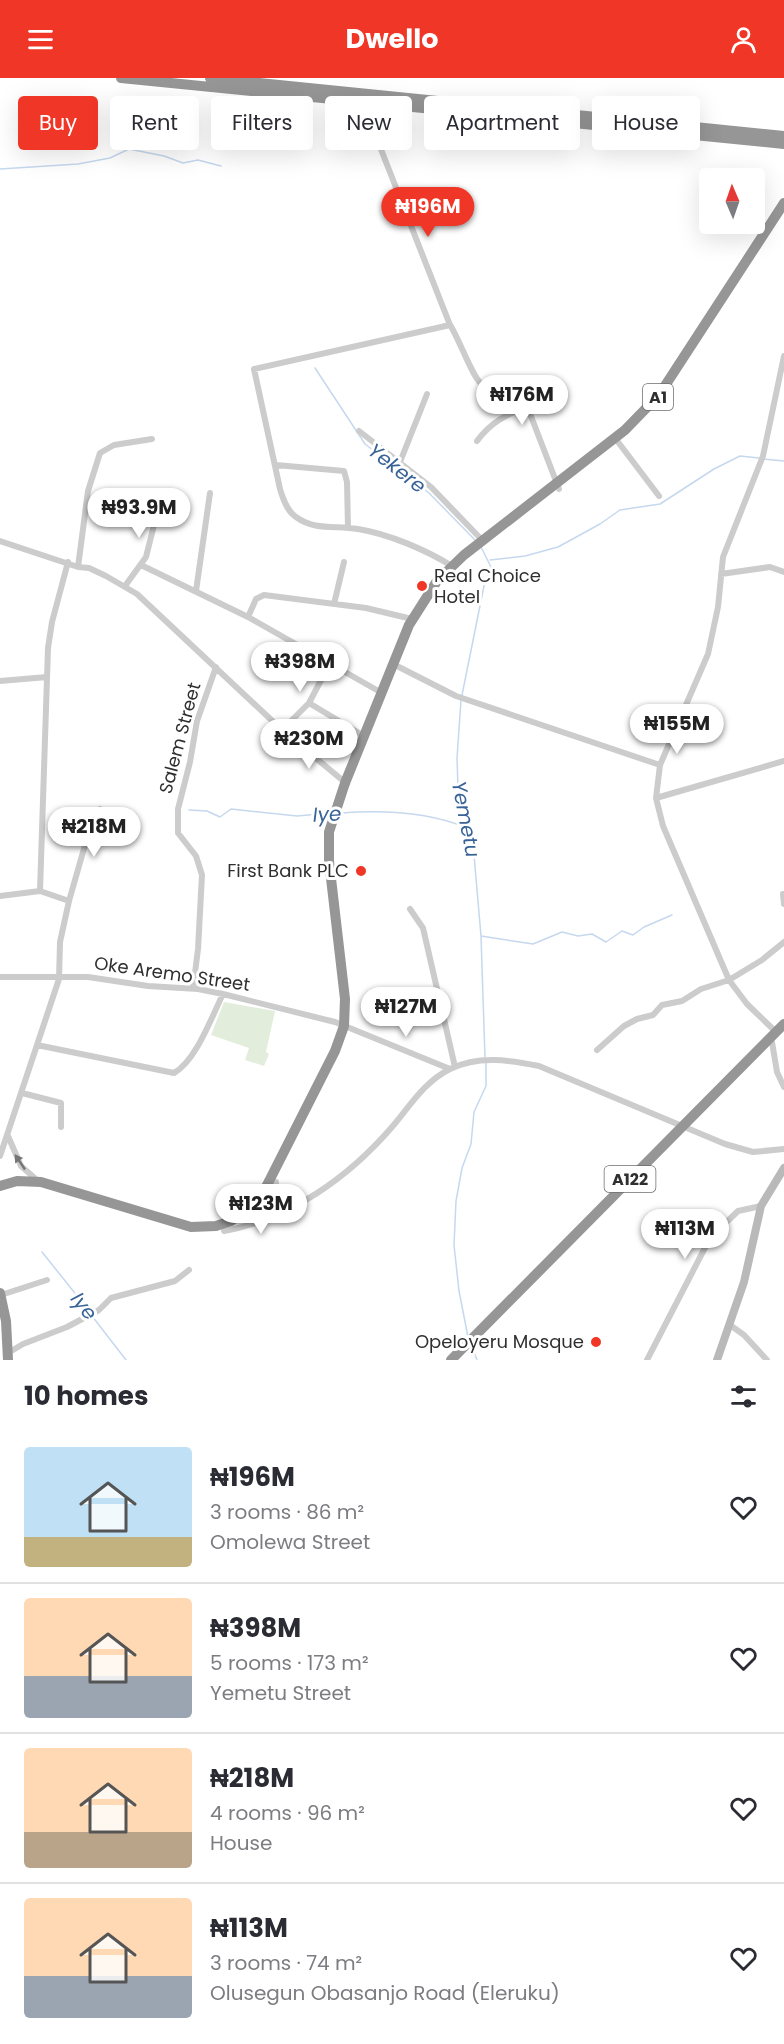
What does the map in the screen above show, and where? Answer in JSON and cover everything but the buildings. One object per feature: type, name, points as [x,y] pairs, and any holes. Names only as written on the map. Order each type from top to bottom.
[{"type":"highway","points":[[121,78],[325,97]]},
{"type":"highway","points":[[210,78],[424,102]]},
{"type":"highway","points":[[580,117],[784,135]]},
{"type":"highway","points":[[580,120],[784,144]]},
{"type":"highway","name":"A1","points":[[618,440],[659,395],[784,203]]},
{"type":"highway","name":"A1","points":[[347,784],[412,619],[427,594],[452,566],[646,420],[667,396],[784,216]]},
{"type":"highway","name":"A1","points":[[0,1186],[16,1180],[40,1182],[189,1232],[224,1231],[247,1219],[258,1209],[276,1182],[347,1028],[351,996],[333,843],[336,822],[347,784],[382,693],[427,602],[480,545]]},
{"type":"highway","name":"A1","points":[[0,1195],[8,1190],[31,1187],[55,1191],[191,1227],[216,1226],[243,1214],[253,1205],[271,1179],[347,1028]]},
{"type":"highway","name":"A122","points":[[451,1360],[461,1354],[779,1032]]},
{"type":"highway","points":[[0,1294],[6,1358]]},
{"type":"highway","points":[[0,1324],[6,1358]]},
{"type":"street","points":[[381,150],[450,325],[461,341],[478,383],[516,381],[558,486]]},
{"type":"street","points":[[450,325],[254,369],[284,501],[295,517],[322,528],[348,528],[370,532],[432,555],[452,566]]},
{"type":"street","points":[[784,356],[763,456],[726,546],[718,607],[708,654],[660,765],[656,798],[663,826],[729,980],[747,1004],[779,1032],[777,1072],[784,1087]]},
{"type":"street","points":[[400,462],[427,394]]},
{"type":"street","points":[[477,441],[488,426],[499,418],[527,406]]},
{"type":"street","points":[[359,431],[455,509],[480,545]]},
{"type":"street","points":[[78,567],[88,491],[100,453],[114,445],[152,439]]},
{"type":"street","points":[[618,440],[659,496]]},
{"type":"street","points":[[276,465],[344,471],[347,482],[348,528]]},
{"type":"street","points":[[196,591],[210,493]]},
{"type":"street","points":[[125,586],[141,565],[151,541],[160,496]]},
{"type":"street","points":[[0,541],[78,567],[89,568],[125,586],[161,615],[282,730],[347,784]]},
{"type":"street","points":[[40,891],[50,634],[68,562]]},
{"type":"street","points":[[334,603],[344,562]]},
{"type":"street","points":[[141,565],[248,617],[382,693]]},
{"type":"street","points":[[721,574],[770,567],[784,572]]},
{"type":"street","points":[[248,617],[259,595],[366,608],[412,619]]},
{"type":"street","points":[[282,730],[309,703],[330,663]]},
{"type":"street","points":[[395,665],[456,696],[660,765]]},
{"type":"street","name":"Salem Street","points":[[193,989],[198,949],[202,874],[196,856],[178,833],[178,809],[190,762],[197,721],[216,668]]},
{"type":"street","points":[[0,681],[47,677]]},
{"type":"street","points":[[309,703],[364,736]]},
{"type":"street","points":[[656,798],[784,761]]},
{"type":"street","points":[[0,1156],[59,979],[60,942],[69,901],[87,838],[100,809]]},
{"type":"street","points":[[0,896],[40,891],[69,901]]},
{"type":"street","points":[[783,894],[784,904]]},
{"type":"street","points":[[410,909],[423,928],[453,1068]]},
{"type":"street","points":[[597,1050],[624,1026],[637,1019],[653,1015],[662,1005],[682,1001],[701,989],[729,980],[762,960],[784,942]]},
{"type":"street","name":"Oke Aremo Street","points":[[0,977],[59,979],[88,977],[223,994],[293,1010],[453,1068]]},
{"type":"street","points":[[37,1045],[174,1073],[187,1062],[223,994]]},
{"type":"street","points":[[224,1231],[260,1223],[288,1209],[349,1170],[392,1127],[426,1086],[453,1068],[480,1060],[511,1060],[539,1066],[741,1149],[760,1152],[784,1149]]},
{"type":"street","points":[[22,1093],[61,1103],[61,1127]]},
{"type":"street","points":[[8,1136],[21,1166],[40,1182]]},
{"type":"street","points":[[717,1360],[744,1282],[761,1206],[784,1168]]},
{"type":"street","points":[[276,1182],[276,1197],[288,1209]]},
{"type":"street","points":[[647,1360],[711,1238],[738,1211],[761,1206]]},
{"type":"street","points":[[6,1358],[23,1344],[67,1328],[99,1310],[111,1298],[175,1281],[189,1270]]},
{"type":"street","points":[[0,1294],[47,1280]]},
{"type":"street","points":[[730,1324],[744,1335],[767,1360]]},
{"type":"green space","points":[[224,1002],[275,1011],[266,1052],[269,1054],[264,1066],[245,1060],[249,1048],[211,1035]]},
{"type":"waterway","points":[[0,169],[78,164],[110,158],[129,149],[164,156],[183,163],[198,160],[221,166]]},
{"type":"waterway","name":"Yekere","points":[[315,368],[365,444],[429,493],[476,541]]},
{"type":"waterway","name":"Yemetu","points":[[490,560],[525,556],[558,547],[620,510],[660,504],[714,469],[740,456],[759,458]]},
{"type":"waterway","name":"Yemetu","points":[[763,459],[784,461]]},
{"type":"waterway","name":"Yemetu","points":[[462,695],[484,586],[491,567],[481,547]]},
{"type":"waterway","name":"Yemetu","points":[[461,700],[457,758],[458,789],[474,855],[481,936],[485,1058]]},
{"type":"waterway","name":"Iye","points":[[189,810],[207,811],[220,817],[231,809],[297,816],[331,813]]},
{"type":"waterway","name":"Iye","points":[[341,813],[405,813],[437,818],[467,828]]},
{"type":"waterway","points":[[481,936],[533,944],[562,932],[578,936],[592,934],[606,942],[622,931],[633,935],[644,927],[672,915]]},
{"type":"waterway","name":"Yemetu","points":[[468,1337],[459,1291],[454,1245],[456,1201],[462,1168],[471,1144],[474,1112],[486,1086],[486,1063]]},
{"type":"waterway","name":"Iye","points":[[42,1252],[90,1312]]},
{"type":"waterway","name":"Iye","points":[[92,1316],[126,1360]]},
{"type":"waterway","name":"Yemetu","points":[[472,1347],[477,1360]]},
{"type":"place","name":"Real Choice Hotel","points":[[422,586]]},
{"type":"place","name":"First Bank PLC","points":[[361,871]]},
{"type":"place","name":"Opeloyeru Mosque","points":[[596,1342]]}]
